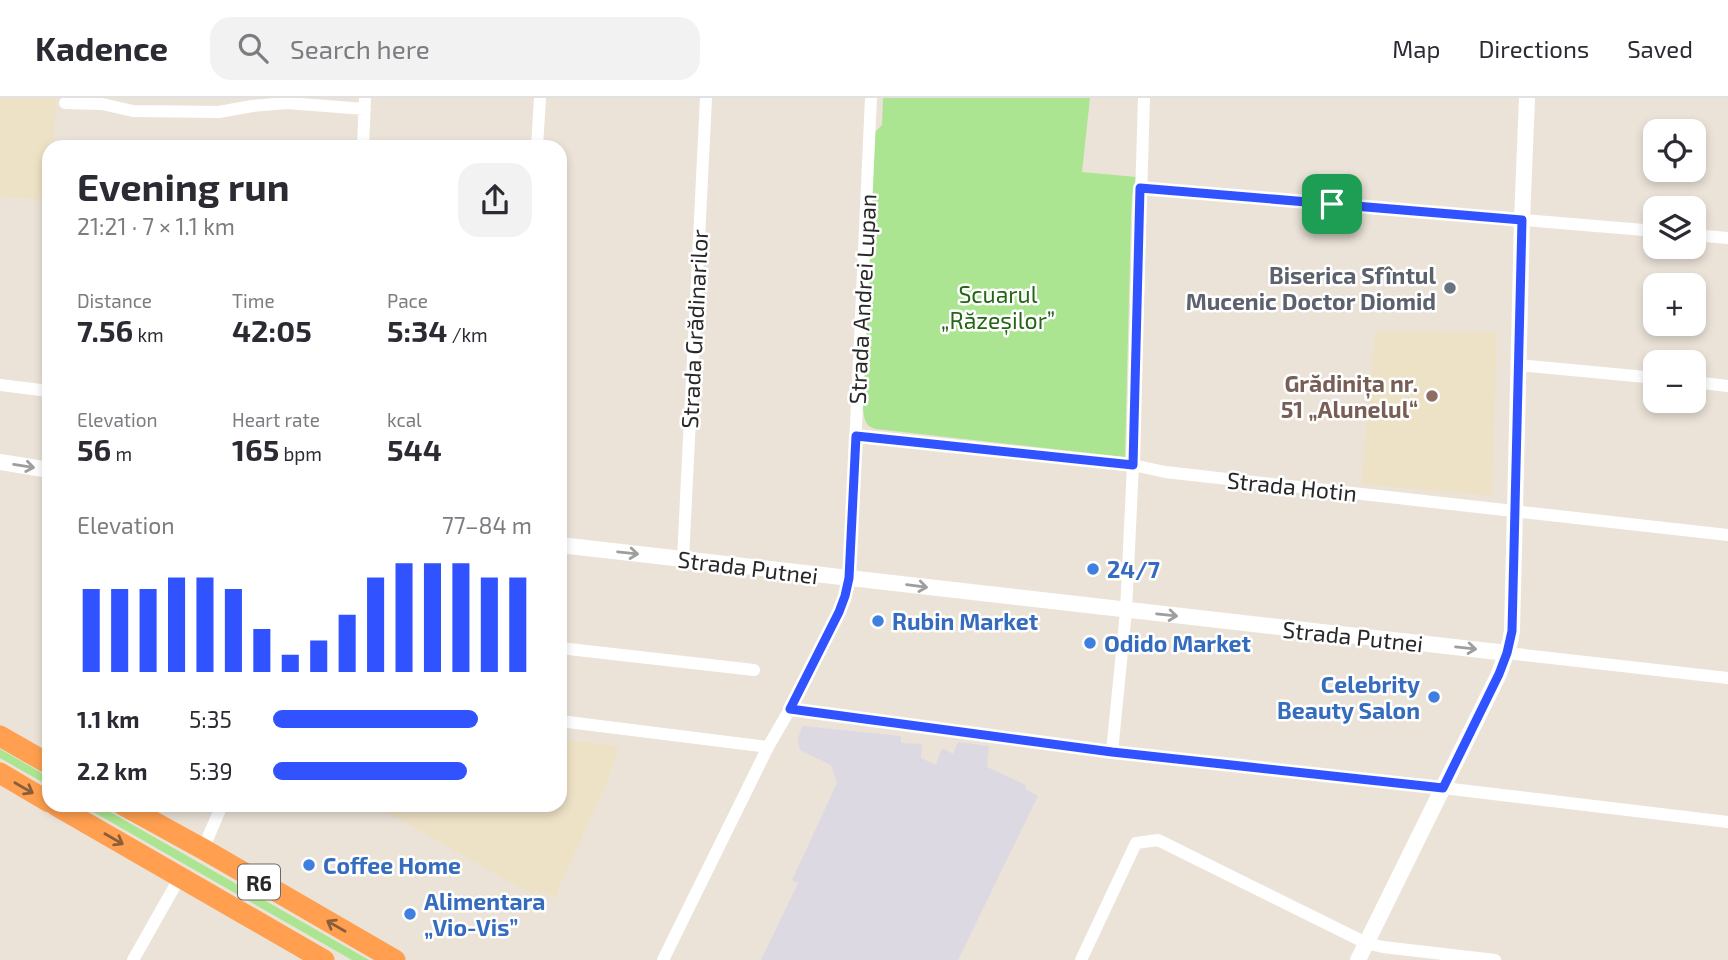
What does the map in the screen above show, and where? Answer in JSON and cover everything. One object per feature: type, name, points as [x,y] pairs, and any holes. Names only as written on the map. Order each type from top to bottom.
[{"type":"highway","points":[[0,736],[42,760]]},
{"type":"highway","points":[[0,774],[42,798]]},
{"type":"highway","name":"R6","points":[[67,812],[324,960]]},
{"type":"highway","name":"R6","points":[[136,812],[395,960]]},
{"type":"street","points":[[537,140],[540,98]]},
{"type":"street","name":"Strada Grădinarilor","points":[[683,559],[706,98]]},
{"type":"street","name":"Strada Andrei Lupan","points":[[663,960],[845,596],[849,578],[871,98]]},
{"type":"street","points":[[1112,752],[1126,611],[1133,465],[1143,98]]},
{"type":"street","points":[[1358,960],[1499,674],[1512,631],[1527,98]]},
{"type":"street","points":[[65,103],[102,104],[133,111],[219,112],[287,103],[365,103],[363,140]]},
{"type":"street","points":[[1140,188],[1643,231]]},
{"type":"street","points":[[1706,236],[1728,238]]},
{"type":"street","points":[[1519,365],[1643,377]]},
{"type":"street","points":[[1706,383],[1728,386]]},
{"type":"street","points":[[0,385],[42,390]]},
{"type":"street","name":"Strada Hotin","points":[[856,436],[1133,465],[1156,471],[1728,535]]},
{"type":"street","points":[[0,462],[42,469]]},
{"type":"street","name":"Strada Putnei","points":[[567,546],[1728,678]]},
{"type":"street","points":[[567,650],[754,670]]},
{"type":"street","points":[[790,709],[1112,752],[1728,822]]},
{"type":"street","points":[[567,722],[768,747]]},
{"type":"street","points":[[203,849],[219,812]]},
{"type":"street","points":[[1086,958],[1136,844],[1158,841],[1367,943],[1495,960]]},
{"type":"street","points":[[133,960],[180,877]]},
{"type":"shaded area","points":[[0,98],[56,98],[54,140],[42,140],[42,200],[0,197]]},
{"type":"shaded area","name":"Grădinița nr. 51 „Alunelul“","points":[[1375,331],[1497,332],[1492,496],[1361,484]]},
{"type":"shaded area","points":[[802,726],[901,736],[901,743],[922,744],[921,758],[936,765],[942,748],[953,754],[958,742],[989,746],[987,767],[1026,785],[1025,789],[1038,796],[958,960],[761,960],[798,883],[792,880],[837,783],[831,765],[800,750],[798,739]]},
{"type":"shaded area","points":[[567,740],[619,746],[605,787],[558,890],[558,898],[535,891],[532,895],[386,812],[567,812]]},
{"type":"green space","name":"Scuarul „Răzeșilor”","points":[[883,98],[1090,98],[1082,172],[1136,177],[1131,219],[1125,457],[876,429],[866,422],[863,410],[875,132],[882,125]]},
{"type":"green space","points":[[0,749],[42,773],[42,782],[0,758]]},
{"type":"green space","points":[[93,812],[110,812],[369,960],[352,960]]},
{"type":"place","name":"Biserica Sfîntul Mucenic Doctor Diomid","points":[[1450,288]]},
{"type":"place","name":"Grădinița nr. 51 „Alunelul“","points":[[1432,396]]},
{"type":"place","name":"24/7","points":[[1093,569]]},
{"type":"place","name":"Rubin Market","points":[[878,621]]},
{"type":"place","name":"Odido Market","points":[[1090,643]]},
{"type":"place","name":"Celebrity Beauty Salon","points":[[1434,697]]},
{"type":"place","name":"Coffee Home","points":[[309,865]]},
{"type":"place","name":"Alimentara „Vio-Vis”","points":[[410,914]]},
{"type":"route","points":[[1140,188],[1332,204],[1522,220],[1512,631],[1499,674],[1443,788],[1112,752],[790,709],[845,596],[849,578],[856,436],[1133,465],[1140,188]]}]
